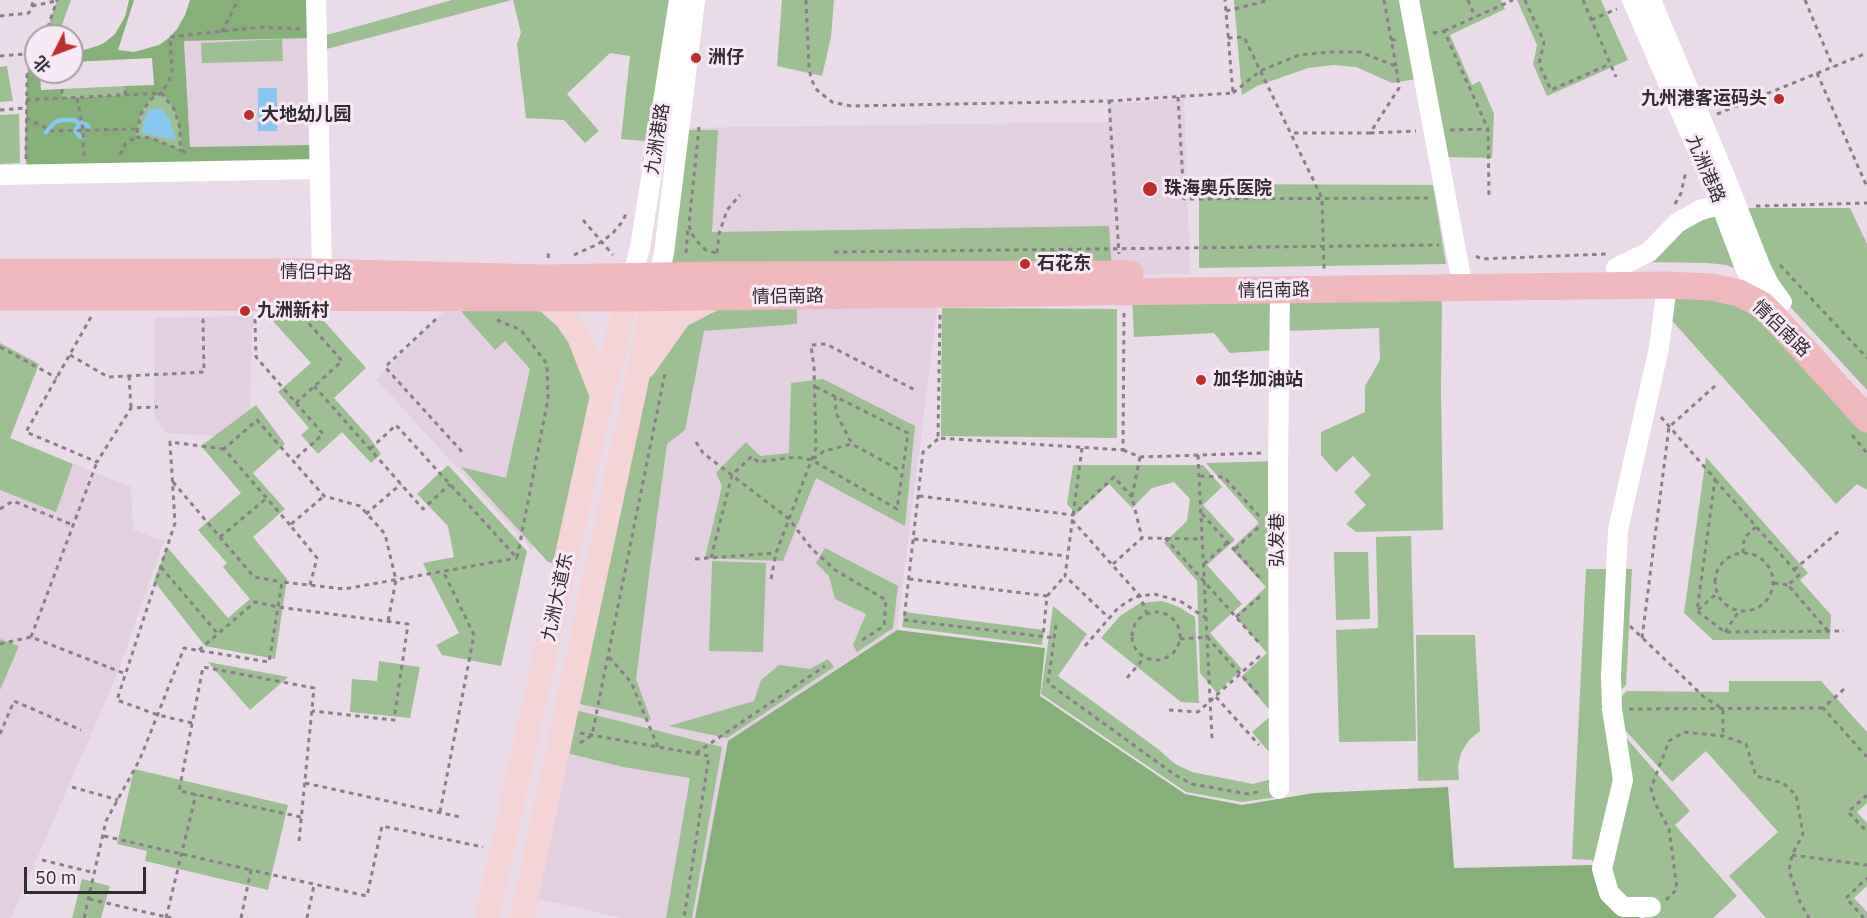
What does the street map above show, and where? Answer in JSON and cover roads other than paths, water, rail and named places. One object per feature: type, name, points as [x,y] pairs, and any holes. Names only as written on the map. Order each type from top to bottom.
[{"type":"highway","name":"情侣南路","points":[[630,287],[1121,272],[1324,274],[1460,272],[1612,261],[1715,269],[1749,277],[1772,304],[1867,395]]},
{"type":"highway","name":"情侣中路","points":[[0,272],[322,272],[546,278],[630,287]]},
{"type":"highway","name":"情侣南路","points":[[657,287],[715,298],[937,309],[1121,272],[1280,291],[1667,285],[1725,289],[1772,304]]},
{"type":"highway","name":"情侣中路","points":[[0,297],[545,299],[630,287]]},
{"type":"highway","name":"情侣南路","points":[[1772,304],[1775,318],[1856,423]]},
{"type":"main road","name":"九洲大道东","points":[[487,918],[602,396],[630,287]]},
{"type":"main road","name":"九洲大道东","points":[[522,918],[567,739],[613,489],[657,287]]},
{"type":"main road","points":[[637,376],[680,316],[715,298]]},
{"type":"main road","points":[[545,299],[566,318],[579,337],[602,396]]},
{"type":"main road","points":[[583,486],[613,489]]},
{"type":"street","points":[[316,0],[322,272]]},
{"type":"street","name":"九洲港路","points":[[630,287],[641,237],[679,0]]},
{"type":"street","name":"九洲港路","points":[[657,287],[665,242],[695,0]]},
{"type":"street","points":[[1409,0],[1460,272]]},
{"type":"street","name":"九洲港路","points":[[1639,0],[1749,277]]},
{"type":"street","name":"九洲港路","points":[[1639,0],[1724,174],[1769,284],[1772,304]]},
{"type":"street","points":[[0,175],[27,171],[85,173],[319,169]]},
{"type":"street","points":[[1612,261],[1649,252],[1677,223],[1700,210],[1717,204],[1718,197]]},
{"type":"street","points":[[1651,907],[1623,907],[1609,894],[1602,870],[1623,780],[1612,710],[1611,676],[1618,530],[1659,348],[1667,285]]},
{"type":"street","name":"弘发巷","points":[[1279,789],[1274,584],[1280,291]]},
{"type":"water","points":[[258,88],[277,88],[277,131],[258,131]]},
{"type":"water","points":[[161,108],[169,118],[176,140],[142,133],[143,123],[149,110]]},
{"type":"waterway","points":[[46,132],[55,122],[61,120],[74,120],[80,124],[76,129]]},
{"type":"waterway","points":[[82,123],[89,128]]},
{"type":"waterway","points":[[76,132],[83,137]]},
{"type":"place","name":"洲仔","points":[[696,58]]},
{"type":"place","name":"九州港客运码头","points":[[1779,99]]},
{"type":"place","name":"大地幼儿园","points":[[249,115]]},
{"type":"place","name":"珠海奥乐医院","points":[[1150,189]]},
{"type":"place","name":"石花东","points":[[1025,264]]},
{"type":"place","name":"九洲新村","points":[[245,311]]},
{"type":"place","name":"加华加油站","points":[[1201,380]]}]
